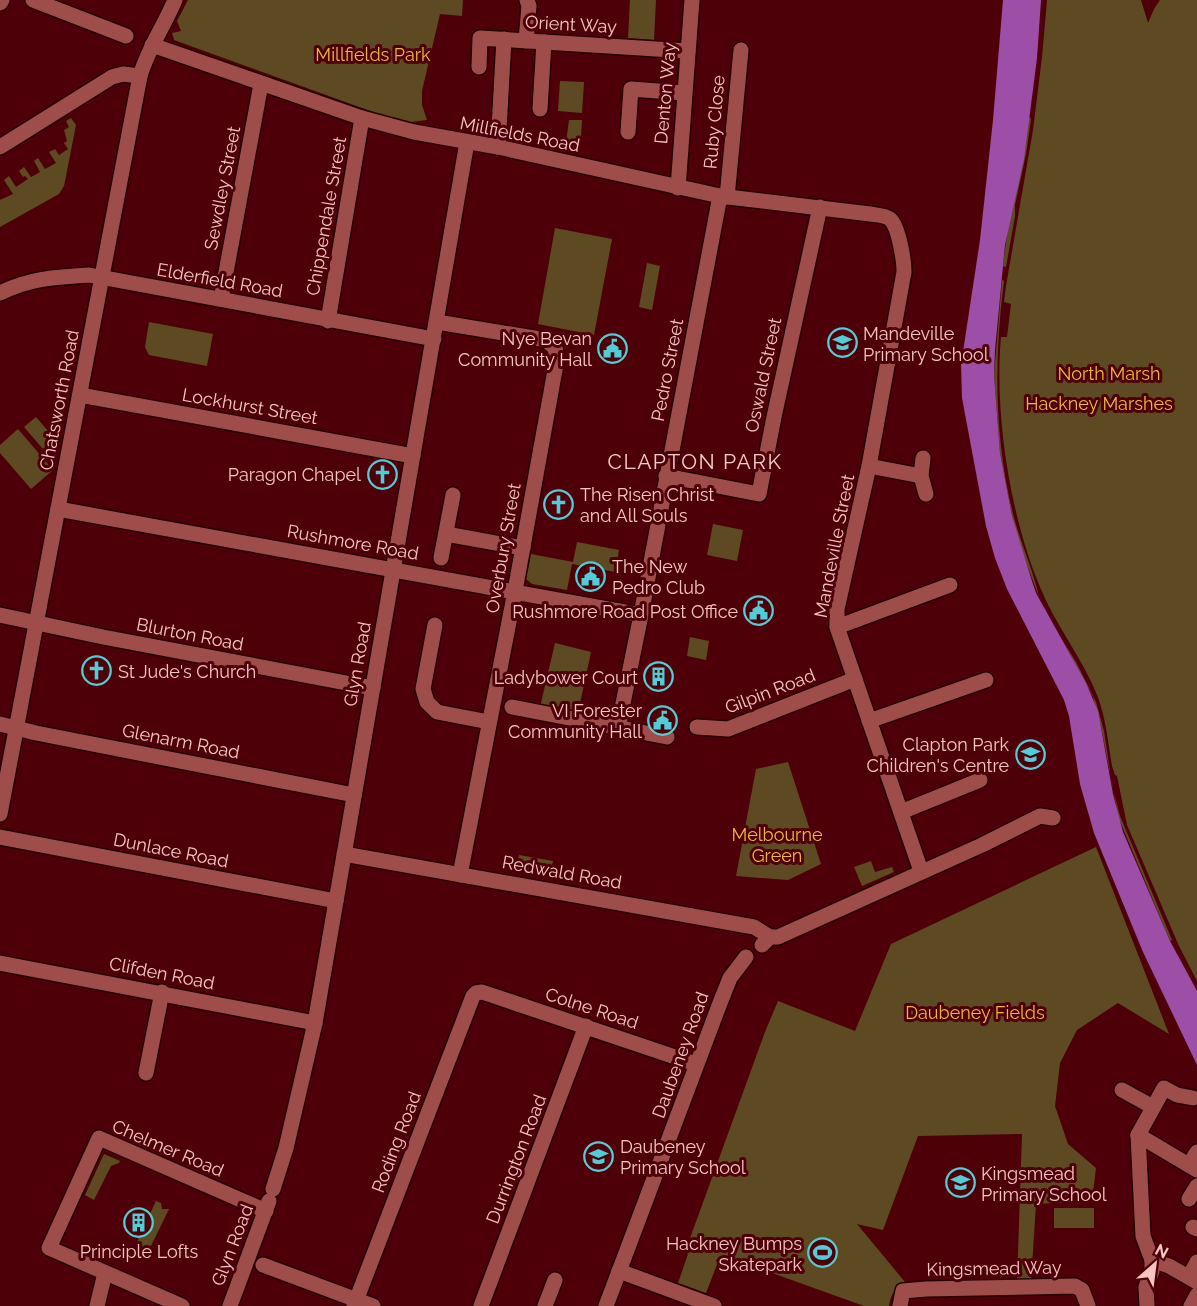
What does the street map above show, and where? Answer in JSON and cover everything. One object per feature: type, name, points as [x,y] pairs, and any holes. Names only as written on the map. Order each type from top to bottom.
[{"type":"street","points":[[33,0],[126,36]]},
{"type":"street","name":"Chatsworth Road","points":[[0,814],[140,76],[174,0]]},
{"type":"street","points":[[526,0],[529,6],[526,41]]},
{"type":"street","name":"Denton Way","points":[[678,188],[692,0]]},
{"type":"street","name":"Orient Way","points":[[478,67],[480,38],[688,51]]},
{"type":"street","points":[[498,147],[504,39]]},
{"type":"street","points":[[540,109],[544,42]]},
{"type":"street","name":"Millfields Road","points":[[152,45],[362,118],[414,132],[498,147],[678,188],[723,196],[870,214],[890,219]]},
{"type":"street","name":"Ruby Close","points":[[723,196],[741,50]]},
{"type":"street","points":[[0,147],[112,77],[123,74],[140,76]]},
{"type":"street","name":"Sewdley Street","points":[[221,299],[261,84]]},
{"type":"street","points":[[628,132],[632,89],[684,93]]},
{"type":"street","name":"Chippendale Street","points":[[328,321],[362,118]]},
{"type":"street","name":"Glyn Road","points":[[230,1306],[270,1200],[286,1148],[315,1023],[467,142]]},
{"type":"street","name":"Pedro Street","points":[[618,728],[723,196]]},
{"type":"street","name":"Oswald Street","points":[[666,476],[759,494],[820,207]]},
{"type":"street","name":"Mandeville Street","points":[[890,219],[900,246],[904,272],[869,466],[837,609],[837,627],[921,871]]},
{"type":"street","name":"Elderfield Road","points":[[0,293],[48,277],[89,275],[434,339]]},
{"type":"street","name":"Overbury Street","points":[[437,322],[546,340],[555,348],[557,359],[460,875]]},
{"type":"street","name":"Lockhurst Street","points":[[80,395],[413,456]]},
{"type":"street","points":[[923,458],[921,476],[926,494]]},
{"type":"street","points":[[869,466],[921,476]]},
{"type":"street","points":[[441,558],[453,495]]},
{"type":"street","name":"Rushmore Road","points":[[58,509],[641,615]]},
{"type":"street","points":[[446,534],[523,548]]},
{"type":"street","points":[[837,627],[950,585]]},
{"type":"street","name":"Blurton Road","points":[[0,615],[373,688]]},
{"type":"street","points":[[435,625],[423,689],[426,702],[437,712],[489,722]]},
{"type":"street","name":"Gilpin Road","points":[[697,727],[729,729],[855,680]]},
{"type":"street","points":[[869,721],[986,680]]},
{"type":"street","points":[[512,707],[667,737]]},
{"type":"street","name":"Glenarm Road","points":[[0,724],[354,795]]},
{"type":"street","points":[[901,812],[980,780]]},
{"type":"street","points":[[921,871],[982,845],[1040,816],[1053,818]]},
{"type":"street","name":"Dunlace Road","points":[[0,837],[336,901]]},
{"type":"street","name":"Redwald Road","points":[[344,854],[754,927],[766,941],[921,871]]},
{"type":"street","name":"Daubeney Road","points":[[606,1306],[730,978],[746,957]]},
{"type":"street","name":"Clifden Road","points":[[0,963],[162,992],[315,1023]]},
{"type":"street","points":[[146,1073],[162,992]]},
{"type":"street","name":"Colne Road","points":[[476,993],[482,992],[696,1064]]},
{"type":"street","name":"Roding Road","points":[[355,1303],[476,993]]},
{"type":"street","name":"Durrington Road","points":[[481,1306],[586,1026]]},
{"type":"street","points":[[1147,1306],[1146,1287],[1152,1271],[1152,1260],[1143,1236],[1138,1135],[1164,1088],[1177,1095],[1193,1098]]},
{"type":"street","points":[[1122,1089],[1153,1107]]},
{"type":"street","points":[[1138,1135],[1194,1162]]},
{"type":"street","name":"Chelmer Road","points":[[182,1306],[50,1248],[99,1138],[270,1200]]},
{"type":"street","points":[[1152,1260],[1193,1279],[1197,1262]]},
{"type":"street","points":[[263,1265],[355,1303],[373,1306]]},
{"type":"street","points":[[619,1271],[714,1306]]},
{"type":"street","points":[[97,1306],[105,1273]]},
{"type":"street","points":[[545,1306],[555,1280]]},
{"type":"street","name":"Kingsmead Way","points":[[900,1306],[903,1291],[1075,1286],[1082,1290],[1088,1306]]},
{"type":"street","points":[[1191,1306],[1197,1295]]},
{"type":"green space","name":"Millfields Park","points":[[188,0],[463,0],[462,16],[440,14],[422,91],[422,105],[427,120],[410,122],[376,113],[174,40],[172,33],[181,31],[177,21]]},
{"type":"green space","points":[[630,0],[656,0],[654,40],[628,38]]},
{"type":"green space","name":"North Marsh","points":[[1047,0],[1141,0],[1148,23],[1160,0],[1197,0],[1197,981],[1179,946],[1127,825],[1117,776],[1112,766],[1100,703],[1084,667],[1046,601],[1029,559],[1020,529],[1007,464],[1002,431],[999,367],[1001,337],[1007,337],[1011,304],[1004,302],[1033,130]]},
{"type":"green space","points":[[560,81],[584,82],[582,113],[558,111]]},
{"type":"green space","points":[[1029,116],[1031,119],[1026,154],[1015,205],[1006,267],[1003,266],[1005,247]]},
{"type":"green space","points":[[71,118],[76,125],[64,186],[59,194],[0,227],[0,200],[13,194],[4,180],[9,176],[16,187],[28,179],[23,177],[19,171],[24,167],[31,177],[40,172],[34,161],[38,158],[45,169],[56,163],[49,152],[55,149],[59,155],[68,149],[64,143],[67,141],[64,130],[69,127],[66,121]]},
{"type":"green space","points":[[569,120],[582,120],[580,154],[565,150]]},
{"type":"green space","points":[[555,228],[612,239],[594,335],[538,324]]},
{"type":"green space","points":[[647,263],[660,266],[652,310],[639,307]]},
{"type":"green space","points":[[1002,280],[1004,281],[997,368],[1002,456],[1013,514],[1039,597],[1019,544],[1000,453],[994,375]]},
{"type":"green space","points":[[149,322],[213,334],[207,366],[149,355],[145,347]]},
{"type":"green space","points":[[36,417],[55,439],[43,449],[24,427]]},
{"type":"green space","points":[[18,429],[53,470],[31,489],[0,453],[0,445]]},
{"type":"green space","points":[[713,524],[743,530],[737,561],[707,555]]},
{"type":"green space","points":[[577,542],[619,550],[615,572],[572,564],[567,590],[532,584],[526,579],[531,554],[573,562]]},
{"type":"green space","points":[[690,637],[709,641],[706,660],[687,656]]},
{"type":"green space","points":[[1063,641],[1096,702],[1104,731],[1111,778],[1093,697]]},
{"type":"green space","points":[[555,643],[591,652],[578,713],[540,707]]},
{"type":"green space","name":"Melbourne Green","points":[[788,762],[821,864],[788,880],[736,876],[756,769]]},
{"type":"green space","points":[[1113,791],[1120,816],[1172,940],[1170,941],[1119,819]]},
{"type":"green space","name":"Daubeney Fields","points":[[1096,847],[1169,1034],[1118,1003],[1077,1030],[1060,1063],[1055,1106],[1068,1144],[1096,1168],[1092,1201],[1036,1204],[1031,1282],[1017,1283],[1022,1134],[918,1136],[883,1230],[857,1224],[905,1282],[894,1292],[889,1306],[864,1306],[761,1269],[717,1259],[718,1262],[706,1293],[678,1283],[688,1254],[685,1252],[778,1001],[855,1031],[891,944]]},
{"type":"green space","points":[[519,855],[553,861],[550,875],[516,870]]},
{"type":"green space","points":[[871,861],[875,872],[892,867],[894,872],[862,886],[854,867]]},
{"type":"green space","points":[[104,1154],[120,1161],[111,1166],[94,1200],[85,1195]]},
{"type":"green space","points":[[156,1201],[161,1203],[162,1209],[169,1209],[149,1250],[136,1244]]},
{"type":"green space","points":[[1054,1208],[1094,1208],[1094,1228],[1054,1228]]},
{"type":"shaded area","points":[[1003,0],[1041,0],[1037,58],[1024,159],[1005,245],[995,350],[994,375],[1000,453],[1012,516],[1036,593],[1086,683],[1098,711],[1113,794],[1123,832],[1170,941],[1197,991],[1197,1065],[1143,952],[1094,833],[1080,784],[1069,716],[1064,700],[1007,589],[995,558],[986,526],[962,398],[961,365],[980,240]]},
{"type":"place","name":"Mandeville Primary School","points":[[842,343]]},
{"type":"place","name":"Nye Bevan Community Hall","points":[[613,348]]},
{"type":"place","name":"Paragon Chapel","points":[[382,474]]},
{"type":"place","name":"The Risen Christ and All Souls","points":[[559,504]]},
{"type":"place","name":"The New Pedro Club","points":[[591,576]]},
{"type":"place","name":"Rushmore Road Post Office","points":[[759,611]]},
{"type":"place","name":"St Jude's Church","points":[[97,671]]},
{"type":"place","name":"Ladybower Court","points":[[659,677]]},
{"type":"place","name":"VI Forester Community Hall","points":[[663,720]]},
{"type":"place","name":"Clapton Park Children's Centre","points":[[1030,754]]},
{"type":"place","name":"Daubeney Primary School","points":[[599,1156]]},
{"type":"place","name":"Kingsmead Primary School","points":[[960,1183]]},
{"type":"place","name":"Principle Lofts","points":[[139,1222]]},
{"type":"place","name":"Hackney Bumps Skatepark","points":[[823,1253]]},
{"type":"district","name":"CLAPTON PARK","points":[[695,461]]},
{"type":"park label","name":"Hackney Marshes","points":[[1099,403]]}]
